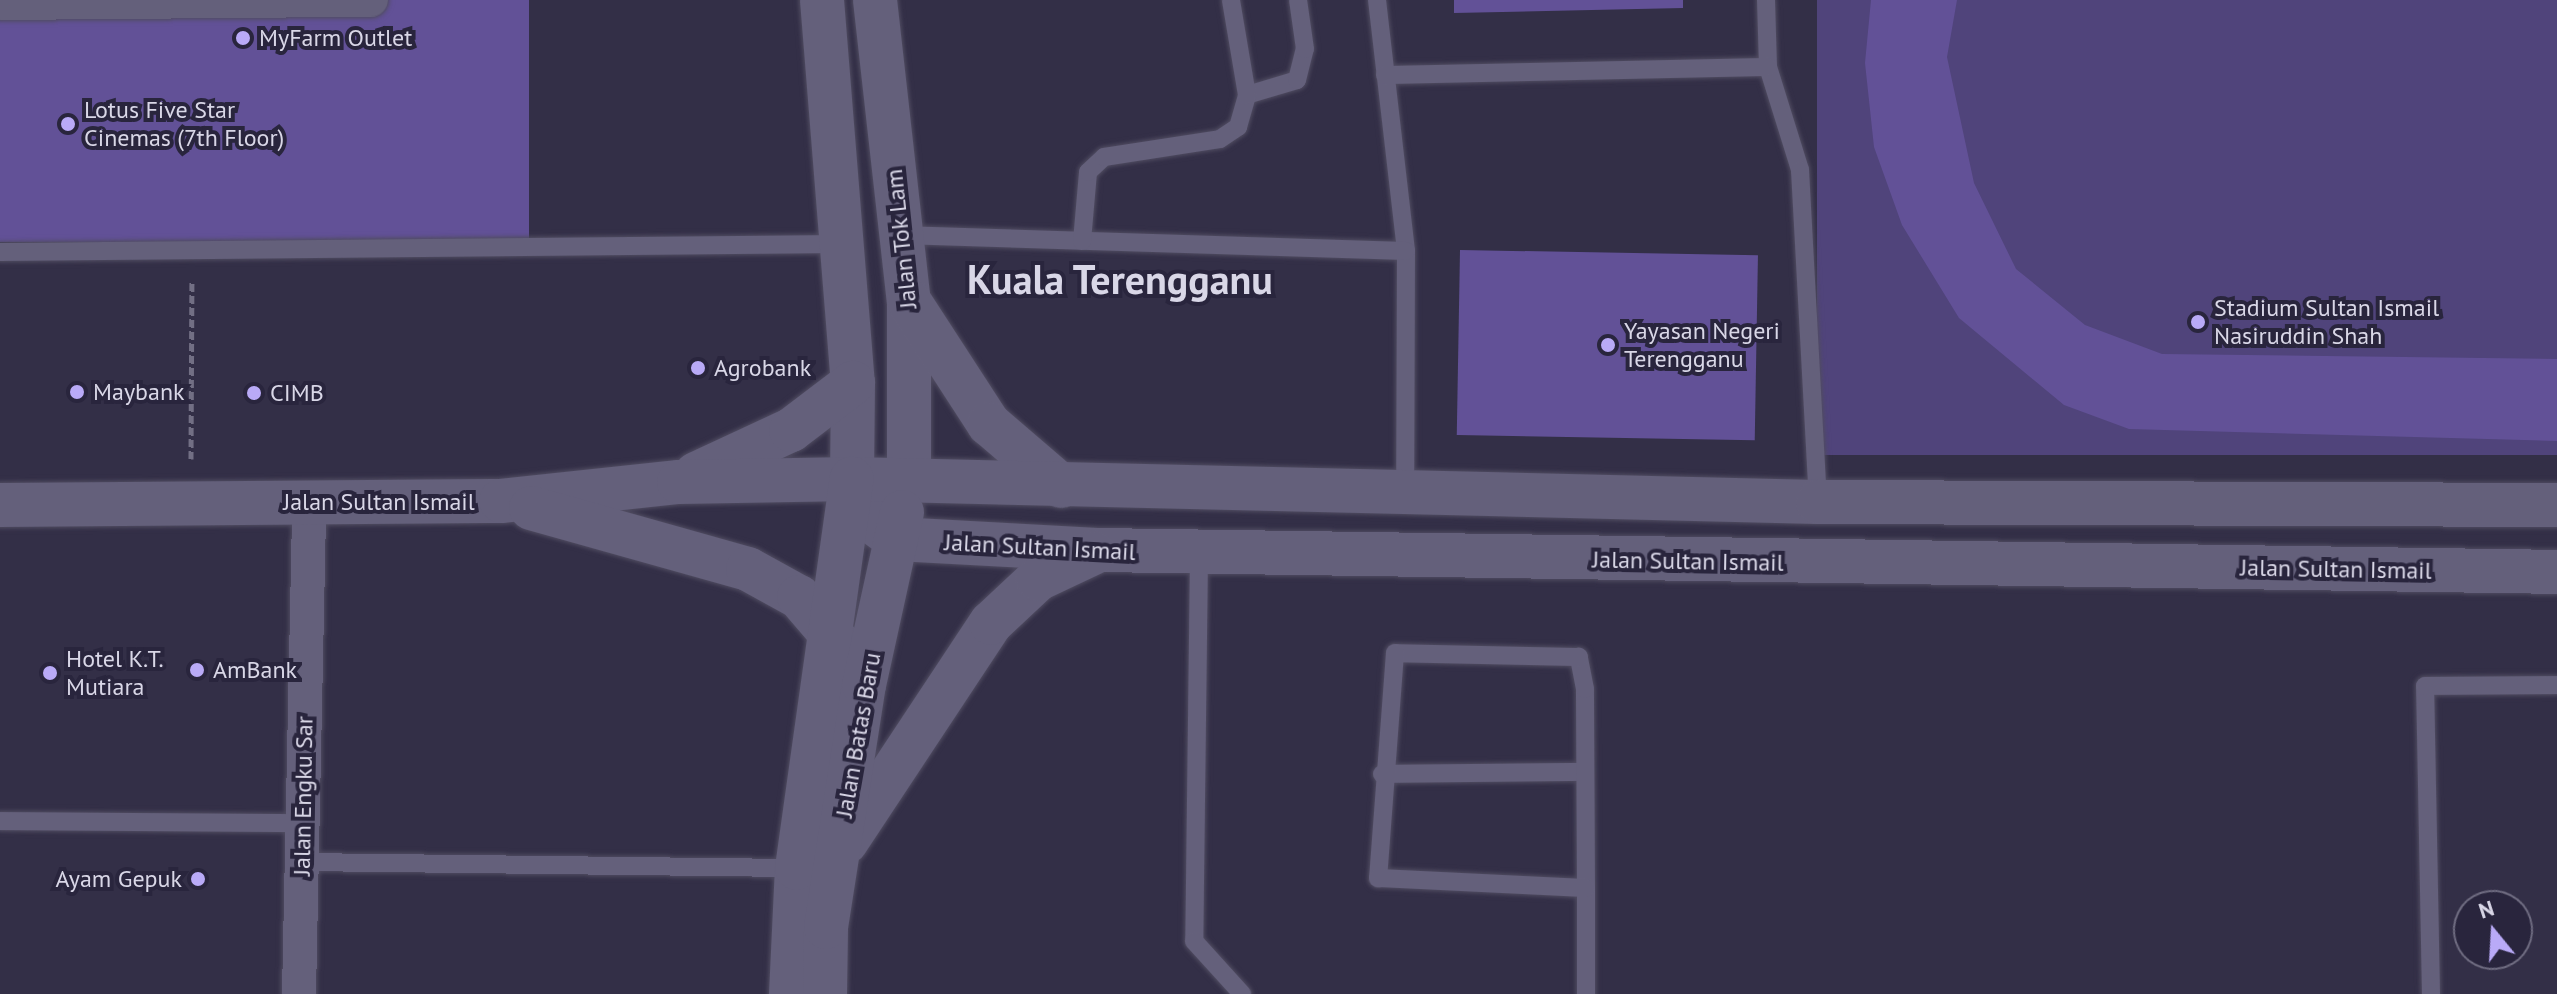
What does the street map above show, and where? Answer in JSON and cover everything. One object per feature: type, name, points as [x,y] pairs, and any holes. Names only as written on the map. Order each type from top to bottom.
[{"type":"main road","points":[[822,0],[853,383],[852,479],[871,521],[896,539]]},
{"type":"main road","name":"Jalan Tok Lam","points":[[875,0],[909,301],[909,479]]},
{"type":"main road","points":[[909,301],[989,424],[1061,486]]},
{"type":"main road","points":[[679,482],[791,430],[853,383]]},
{"type":"main road","name":"Jalan Batas Baru","points":[[825,994],[818,862],[831,628],[852,479]]},
{"type":"main road","name":"Jalan Sultan Ismail","points":[[0,505],[501,501],[679,482],[909,479],[1404,495],[1818,502],[2557,505]]},
{"type":"main road","name":"Jalan Batas Baru","points":[[791,994],[818,862],[864,685],[909,479]]},
{"type":"main road","points":[[501,501],[748,569],[799,597],[831,628],[864,685]]},
{"type":"main road","name":"Jalan Sultan Ismail","points":[[896,539],[1199,555],[2557,572]]},
{"type":"main road","points":[[818,862],[991,623],[1038,579],[1098,550]]},
{"type":"street","points":[[0,3],[371,0]]},
{"type":"street","name":"Jalan Engku Sar","points":[[299,994],[309,503]]},
{"type":"lane","points":[[1082,241],[1088,172],[1104,157],[1220,139],[1238,127],[1247,95],[1231,0]]},
{"type":"lane","points":[[1247,95],[1297,80],[1305,49],[1298,0]]},
{"type":"lane","points":[[1377,0],[1406,251],[1404,495]]},
{"type":"lane","points":[[1766,0],[1768,67],[1800,170],[1818,502]]},
{"type":"lane","points":[[1385,75],[1768,67]]},
{"type":"lane","points":[[901,235],[1406,251]]},
{"type":"lane","points":[[0,252],[192,253],[843,243]]},
{"type":"lane","points":[[1199,555],[1194,941],[1242,994]]},
{"type":"lane","points":[[1586,888],[1378,878],[1382,774],[1395,653],[1579,657],[1585,772],[1586,888],[1586,994]]},
{"type":"lane","points":[[2431,994],[2425,686],[2557,685]]},
{"type":"lane","points":[[1382,774],[1585,772]]},
{"type":"lane","points":[[0,821],[303,823]]},
{"type":"lane","points":[[301,862],[818,862]]},
{"type":"path","points":[[191,504],[192,253]]},
{"type":"shaded area","name":"Stadium Sultan Ismail Nasiruddin Shah","points":[[1817,0],[2557,0],[2557,455],[1817,455]]},
{"type":"building","points":[[0,0],[529,0],[529,242],[0,242]]},
{"type":"building","points":[[1454,0],[1683,0],[1683,8],[1454,13]]},
{"type":"building","points":[[1871,0],[1957,0],[1947,57],[1974,183],[2016,269],[2085,325],[2162,354],[2557,359],[2557,441],[2129,429],[2064,405],[1959,318],[1902,225],[1874,147],[1865,63]]},
{"type":"building","name":"Yayasan Negeri Terengganu","points":[[1460,250],[1758,255],[1755,440],[1457,435]]},
{"type":"place","name":"MyFarm Outlet","points":[[243,38]]},
{"type":"place","name":"Lotus Five Star Cinemas (7th Floor)","points":[[68,124]]},
{"type":"place","name":"Stadium Sultan Ismail Nasiruddin Shah","points":[[2198,322]]},
{"type":"place","name":"Yayasan Negeri Terengganu","points":[[1608,345]]},
{"type":"place","name":"Agrobank","points":[[698,368]]},
{"type":"place","name":"Maybank","points":[[77,392]]},
{"type":"place","name":"CIMB","points":[[254,393]]},
{"type":"place","name":"AmBank","points":[[197,670]]},
{"type":"place","name":"Hotel K.T. Mutiara","points":[[50,673]]},
{"type":"place","name":"Ayam Gepuk","points":[[198,879]]},
{"type":"district","name":"Kuala Terengganu","points":[[1120,279]]}]
